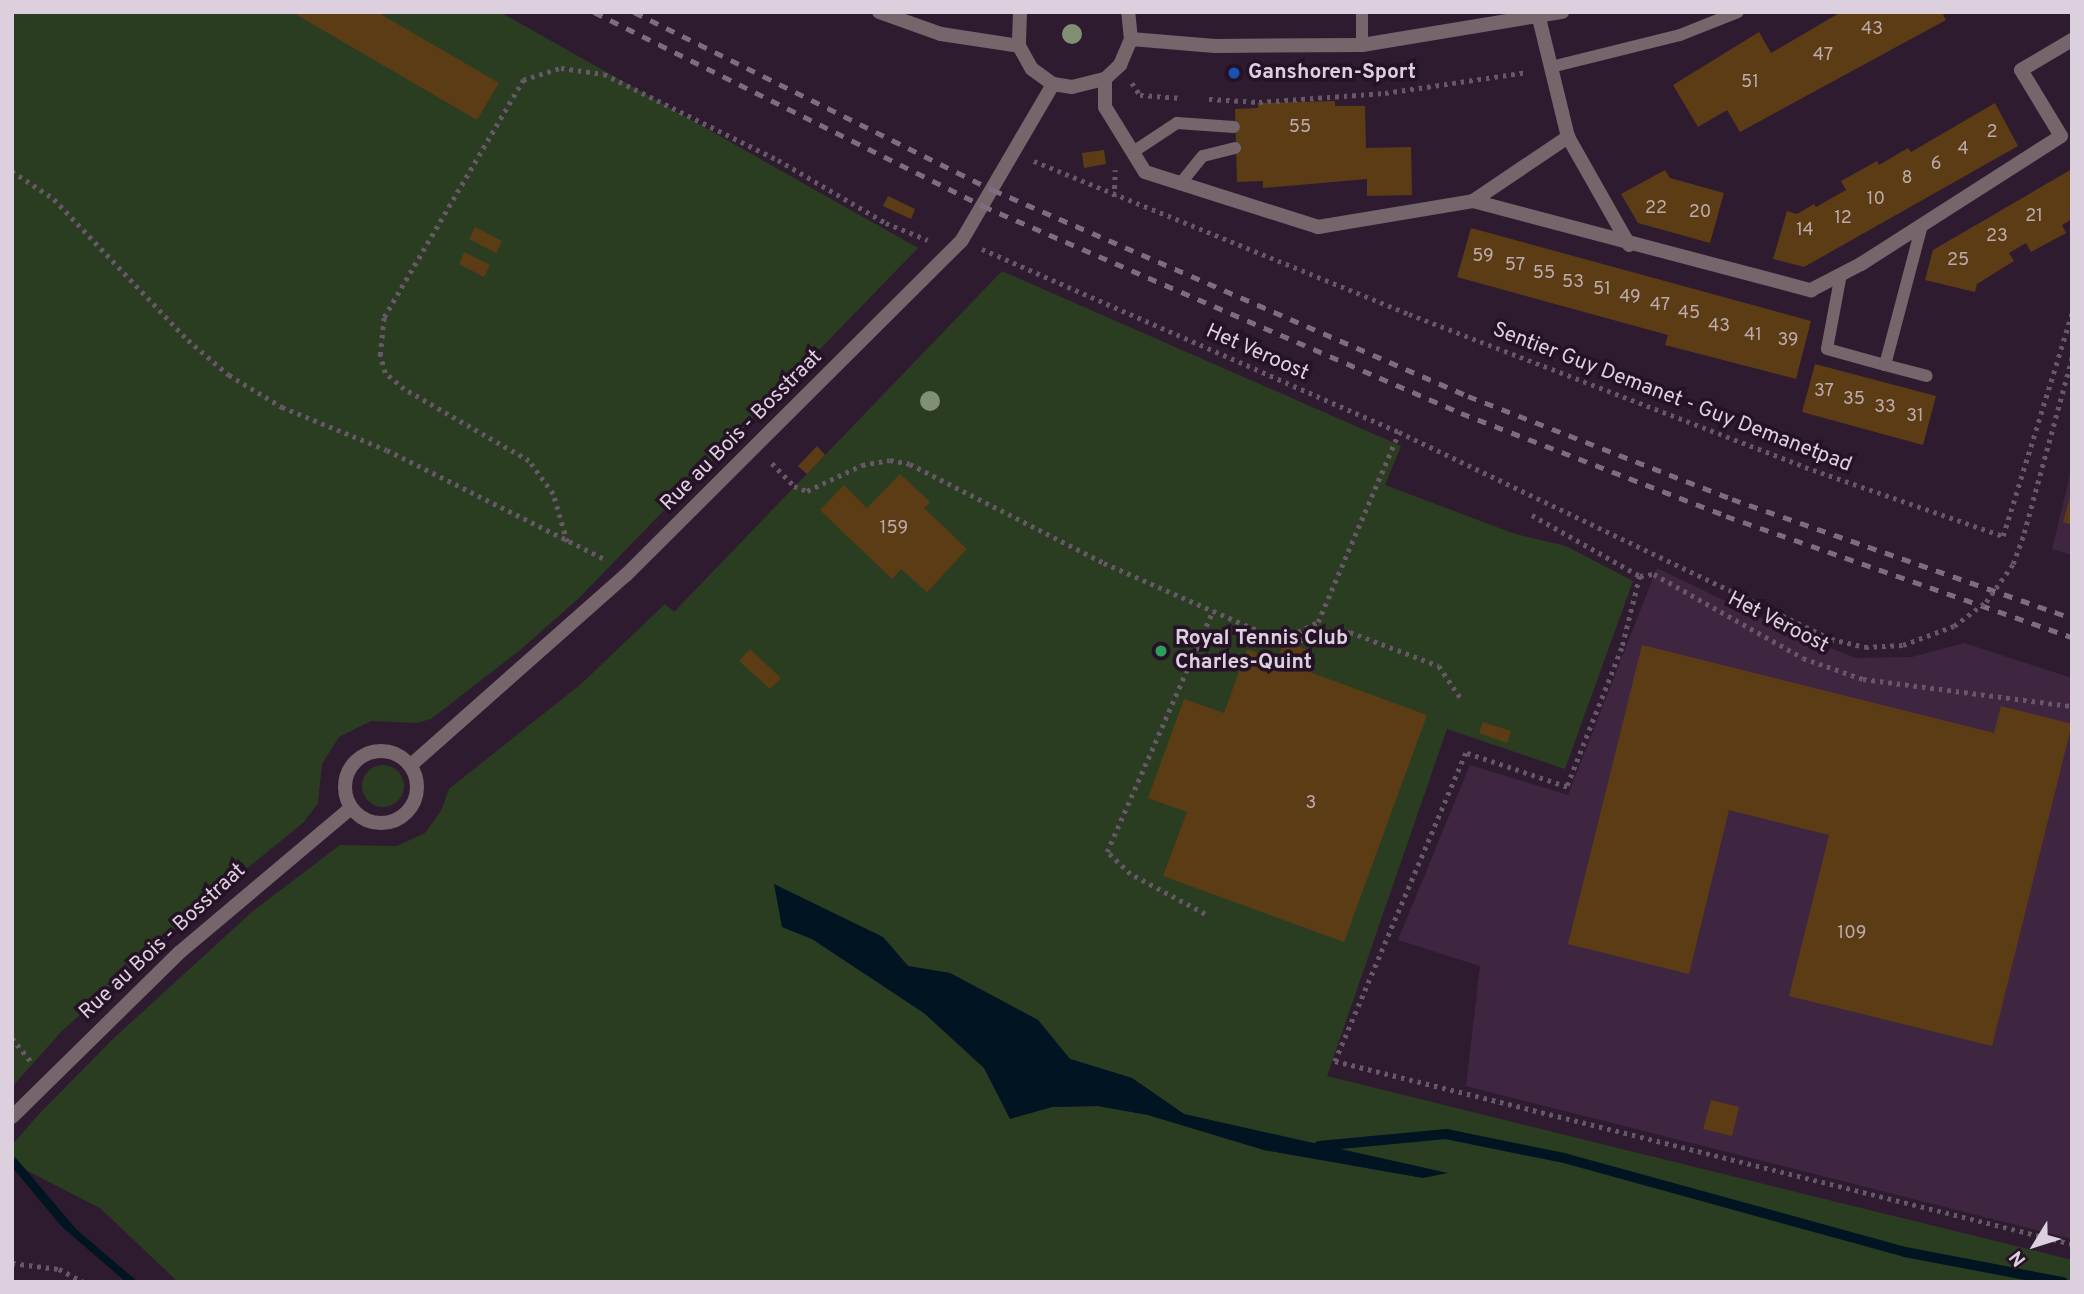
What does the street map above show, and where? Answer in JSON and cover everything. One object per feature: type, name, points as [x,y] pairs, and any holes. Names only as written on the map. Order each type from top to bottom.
[{"type":"street","points":[[879,12],[941,34],[1019,46]]},
{"type":"street","points":[[1020,12],[1019,46],[1032,69],[1053,84],[1072,88],[1104,79],[1120,65],[1131,39],[1128,12]]},
{"type":"street","points":[[1131,39],[1214,46],[1362,46],[1562,12]]},
{"type":"street","points":[[1539,18],[1569,136],[1629,245]]},
{"type":"street","points":[[1474,201],[1629,245],[1811,290],[1922,225],[2061,136],[2021,70],[2072,40]]},
{"type":"street","points":[[1104,79],[1105,107],[1146,172],[1318,227],[1474,201],[1569,136]]},
{"type":"street","name":"Rue au Bois - Bosstraat","points":[[411,765],[626,575],[957,245],[1053,84]]},
{"type":"street","points":[[395,753],[411,765],[418,785],[407,813],[378,824],[351,808],[345,793],[349,770],[360,757],[395,753]]},
{"type":"street","name":"Rue au Bois - Bosstraat","points":[[12,1117],[180,951],[351,808]]},
{"type":"lane","points":[[1362,46],[1363,12]]},
{"type":"lane","points":[[1551,67],[1680,35],[1738,12]]},
{"type":"lane","points":[[1133,152],[1177,123],[1234,127]]},
{"type":"lane","points":[[1180,184],[1203,156],[1235,148]]},
{"type":"lane","points":[[1885,365],[1922,225]]},
{"type":"lane","points":[[1841,274],[1827,349],[1927,376]]},
{"type":"path","points":[[1120,65],[1140,95],[1193,98]]},
{"type":"path","points":[[1206,99],[1259,102],[1385,93],[1472,83],[1551,67]]},
{"type":"path","name":"Het Veroost","points":[[567,542],[553,494],[529,461],[404,388],[385,373],[380,343],[384,317],[523,79],[561,68],[604,74],[778,160],[886,223],[957,245],[1399,432],[1831,639],[1865,647],[1913,643],[1973,613],[2006,577],[2024,533],[2072,357]]},
{"type":"path","name":"Sentier Guy Demanet - Guy Demanetpad","points":[[1034,161],[1114,197],[1793,462],[2003,536],[2072,313]]},
{"type":"path","points":[[12,172],[54,200],[188,340],[229,375],[282,407],[387,450],[567,542],[608,560],[626,575]]},
{"type":"path","points":[[1289,637],[1318,622],[1399,432]]},
{"type":"path","points":[[756,447],[794,486],[807,491],[862,465],[890,460],[910,464],[1092,557],[1266,634],[1324,640],[1350,632],[1439,667],[1462,700]]},
{"type":"path","name":"Het Veroost","points":[[1532,515],[1640,576],[1654,575],[1802,658],[1863,679],[2072,706]]},
{"type":"path","points":[[1640,576],[1622,648],[1567,787],[1466,753],[1335,1061],[2072,1244]]},
{"type":"path","points":[[1205,914],[1130,874],[1107,852],[1213,610]]},
{"type":"path","points":[[12,1038],[46,1082]]},
{"type":"path","points":[[12,1263],[59,1269],[83,1282]]},
{"type":"shaded area","points":[[2072,467],[2072,555],[2052,549]]},
{"type":"shaded area","points":[[1657,568],[1794,634],[1856,658],[1912,657],[1964,643],[2072,678],[2072,1239],[1466,1086],[1480,966],[1398,940],[1470,765],[1568,795]]},
{"type":"green space","points":[[12,12],[500,12],[918,248],[579,598],[520,650],[431,719],[416,723],[371,721],[339,737],[322,764],[318,803],[304,822],[185,919],[61,1032],[12,1087]]},
{"type":"green space","points":[[1002,271],[1401,446],[1385,485],[1515,534],[1566,546],[1633,581],[1565,769],[1447,729],[1327,1076],[2072,1260],[2072,1282],[178,1282],[100,1208],[12,1163],[12,1145],[39,1114],[114,1038],[253,911],[340,845],[397,846],[425,833],[441,811],[449,789],[581,684],[665,604],[674,612]],"holes":[[[782,927],[883,937],[908,966],[950,973],[1038,1020],[1070,1059],[1132,1078],[1184,1114],[1319,1146],[1423,1178],[1264,1150],[1148,1115],[1098,1106],[1052,1107],[1010,1118],[984,1068],[924,1013],[812,939]]]},
{"type":"green space","points":[[383,765],[398,771],[404,786],[398,801],[383,807],[368,801],[362,786],[368,771]]},
{"type":"water","points":[[774,884],[883,937],[908,966],[950,973],[1038,1020],[1070,1059],[1132,1078],[1184,1114],[1448,1173],[1423,1178],[1264,1150],[1148,1115],[1098,1106],[1052,1107],[1010,1119],[984,1068],[924,1013],[812,939],[782,927]]},
{"type":"water","points":[[15,1157],[76,1229],[138,1282],[126,1282],[62,1227],[12,1167]]},
{"type":"building","points":[[292,12],[377,12],[499,83],[477,120]]},
{"type":"building","points":[[1841,12],[1948,12],[1943,15],[1946,20],[1740,132],[1727,110],[1698,127],[1673,85],[1759,32],[1771,53]]},
{"type":"building","points":[[1335,101],[1335,106],[1365,106],[1366,148],[1411,147],[1412,195],[1367,196],[1367,179],[1263,188],[1263,181],[1237,182],[1235,109],[1258,108],[1258,103]]},
{"type":"building","points":[[1995,103],[2018,146],[1804,267],[1773,259],[1787,211],[1797,214],[1814,204],[1816,207],[1846,190],[1841,181],[1877,161],[1879,165],[1908,148],[1911,152]]},
{"type":"building","points":[[1104,150],[1106,164],[1084,168],[1082,153]]},
{"type":"building","points":[[2072,169],[2072,219],[2062,225],[2066,233],[2031,252],[2026,243],[2009,253],[2014,261],[1977,284],[1975,292],[1925,280],[1933,250]]},
{"type":"building","points":[[1665,170],[1670,178],[1724,193],[1710,243],[1638,223],[1621,194]]},
{"type":"building","points":[[888,196],[915,209],[911,219],[883,206]]},
{"type":"building","points":[[475,227],[502,241],[496,253],[469,239]]},
{"type":"building","points":[[1471,228],[1811,321],[1796,379],[1665,345],[1668,335],[1457,277]]},
{"type":"building","points":[[464,252],[490,265],[484,277],[459,264]]},
{"type":"building","points":[[1815,364],[1936,396],[1923,445],[1802,412]]},
{"type":"building","points":[[817,446],[825,455],[807,474],[798,466]]},
{"type":"building","points":[[900,474],[930,502],[924,508],[967,549],[927,592],[901,569],[892,579],[820,510],[844,485],[867,508]]},
{"type":"building","points":[[2072,493],[2072,525],[2063,522]]},
{"type":"building","points":[[1284,641],[1311,651],[1305,667],[1278,657]]},
{"type":"building","points":[[1642,645],[1994,733],[2001,706],[2072,724],[1992,1046],[1789,996],[1829,835],[1729,810],[1689,974],[1568,944]]},
{"type":"building","points":[[750,649],[781,678],[770,689],[739,661]]},
{"type":"building","points":[[1247,649],[1427,715],[1344,942],[1163,876],[1187,812],[1148,798],[1184,699],[1224,713]]},
{"type":"building","points":[[1483,722],[1511,731],[1507,743],[1479,733]]},
{"type":"building","points":[[1711,1100],[1739,1107],[1732,1136],[1703,1129]]},
{"type":"waterway","points":[[1319,1146],[1446,1134],[1564,1158],[1905,1252],[2063,1282]]},
{"type":"railway","points":[[594,12],[983,206],[1461,413],[1726,516],[2072,637]]},
{"type":"railway","points":[[634,12],[993,190],[1468,396],[1732,499],[2072,618]]},
{"type":"place","name":"Ganshoren-Sport","points":[[1234,73]]},
{"type":"place","name":"Royal Tennis Club Charles-Quint","points":[[1161,651]]}]
